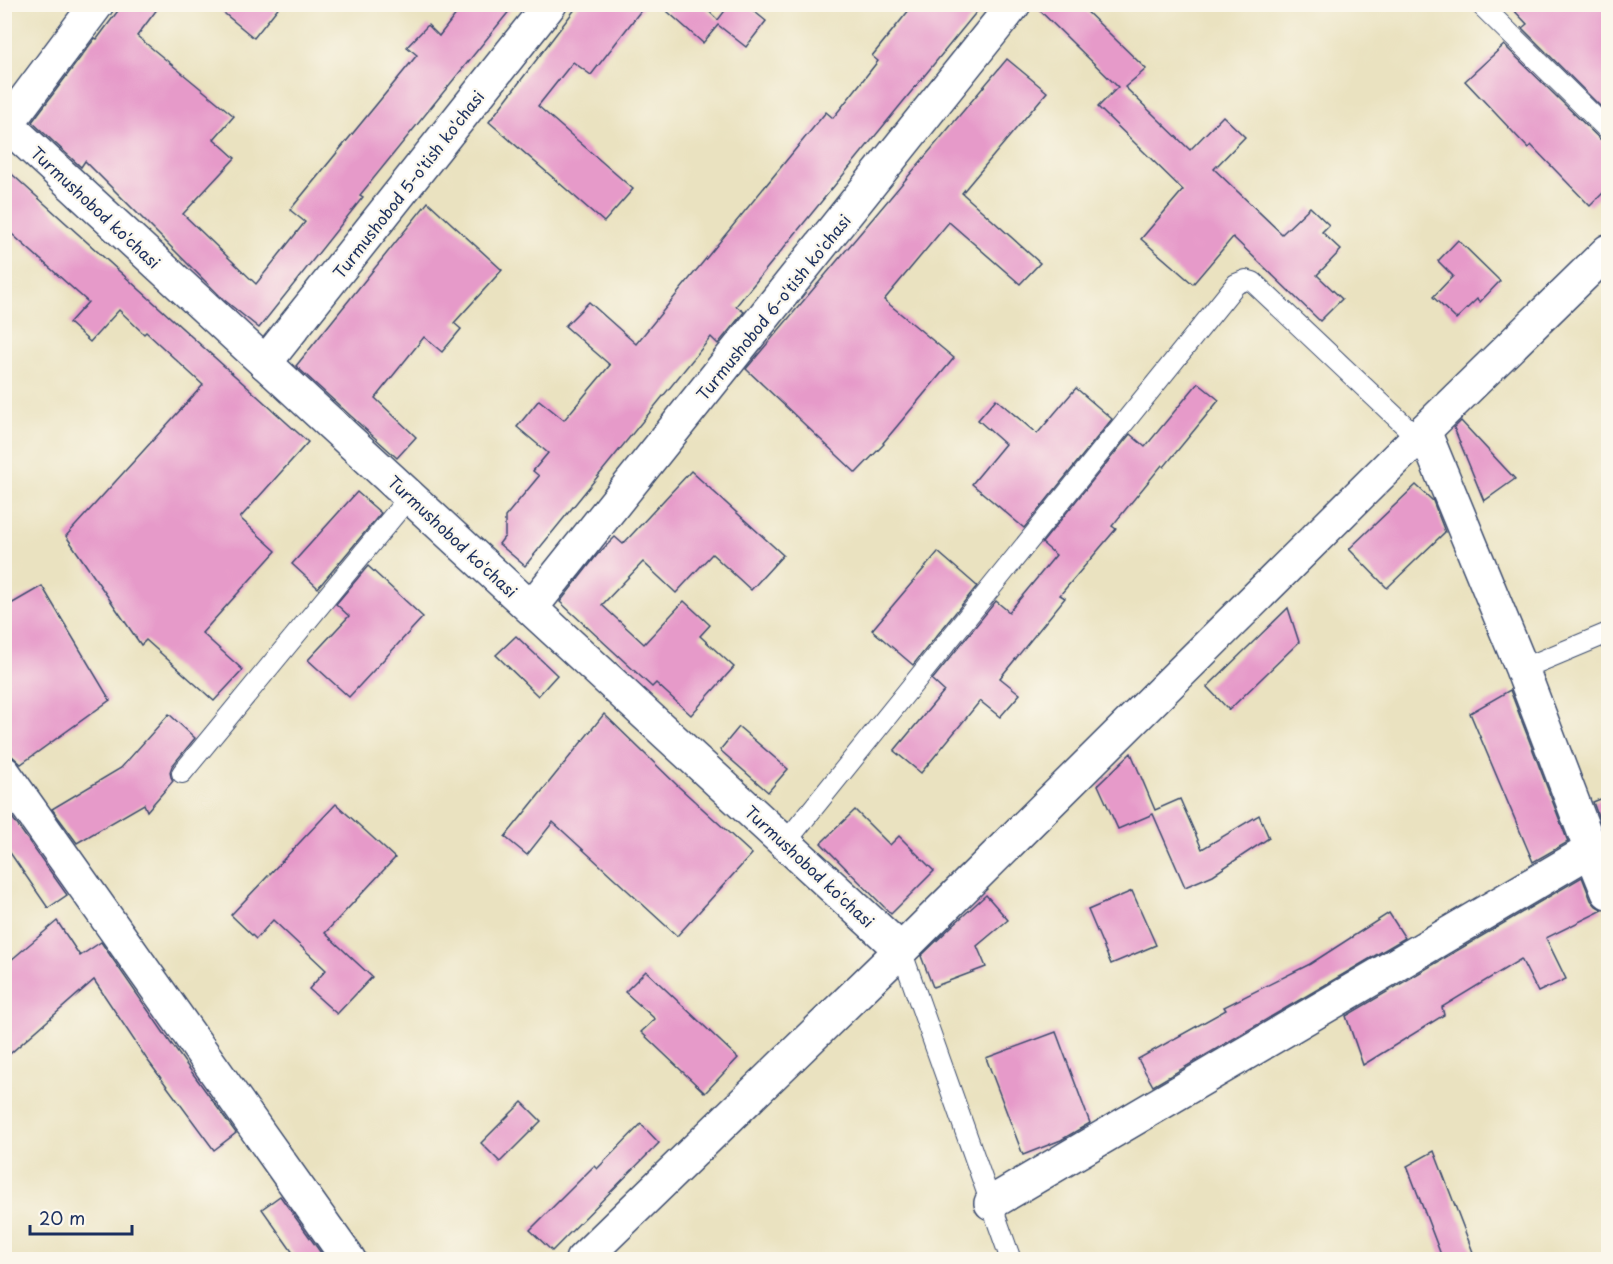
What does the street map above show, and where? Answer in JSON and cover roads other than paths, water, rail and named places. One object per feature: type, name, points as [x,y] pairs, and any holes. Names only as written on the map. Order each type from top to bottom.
[{"type":"street","points":[[6,123],[97,4]]},
{"type":"street","name":"Turmushobod 5-o'tish ko'chasi","points":[[266,363],[550,4]]},
{"type":"street","name":"Turmushobod 6-o'tish ko'chasi","points":[[531,608],[1002,9]]},
{"type":"street","name":"Turmushobod ko'chasi","points":[[6,123],[901,950]]},
{"type":"street","points":[[582,1260],[901,950],[1608,251]]},
{"type":"street","points":[[1421,435],[1522,669],[1608,892]]},
{"type":"street","points":[[4,773],[349,1260]]},
{"type":"street","points":[[991,1203],[1591,850]]},
{"type":"lane","points":[[1480,4],[1608,130]]},
{"type":"lane","points":[[785,843],[1236,284],[1246,280],[1253,282],[1421,435]]},
{"type":"lane","points":[[182,773],[410,496]]},
{"type":"lane","points":[[1522,669],[1608,633]]},
{"type":"lane","points":[[901,950],[1011,1260]]}]
